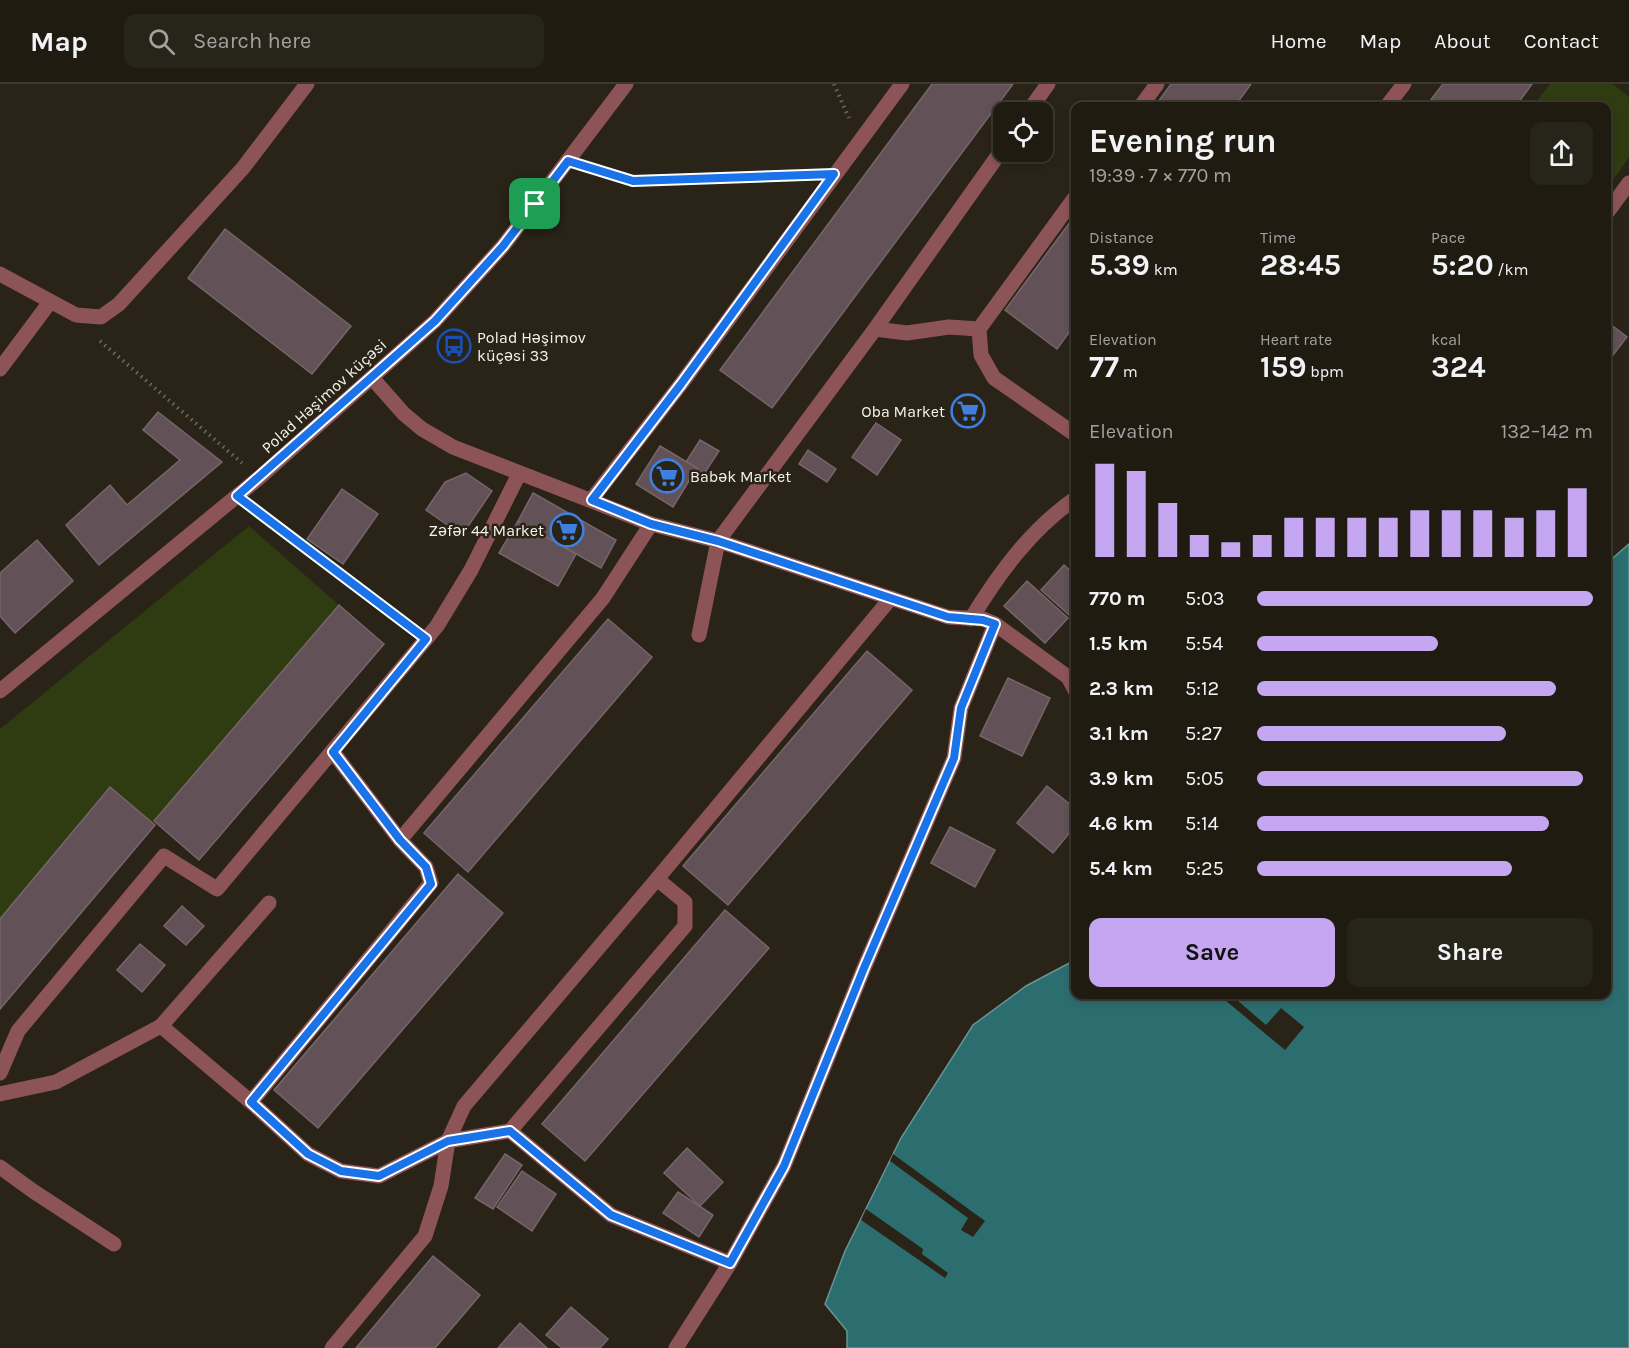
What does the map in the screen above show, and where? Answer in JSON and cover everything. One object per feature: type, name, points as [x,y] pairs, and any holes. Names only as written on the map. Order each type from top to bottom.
[{"type":"street","points":[[0,274],[76,315],[101,316],[119,304],[243,168],[307,84]]},
{"type":"street","name":"Polad Həşimov küçəsi","points":[[0,691],[260,477],[373,379],[435,321],[470,284],[626,84]]},
{"type":"street","points":[[592,500],[681,384],[902,84]]},
{"type":"street","points":[[1035,102],[1048,84]]},
{"type":"street","points":[[1144,102],[1157,84]]},
{"type":"street","points":[[1390,102],[1404,84]]},
{"type":"street","points":[[699,635],[718,541],[875,329],[993,162]]},
{"type":"street","points":[[1611,207],[1629,183]]},
{"type":"street","points":[[1071,203],[979,329],[981,355],[994,378],[1071,432]]},
{"type":"street","points":[[0,369],[50,302]]},
{"type":"street","points":[[875,329],[907,333],[949,327],[979,329]]},
{"type":"street","points":[[373,379],[404,414],[422,429],[453,447],[651,524],[718,541],[948,617],[995,624],[1068,678],[1071,683]]},
{"type":"street","points":[[0,1073],[18,1031],[164,856],[217,889],[426,639],[460,589],[519,474]]},
{"type":"street","points":[[971,619],[999,572],[1036,531],[1071,502]]},
{"type":"street","points":[[400,840],[603,598],[651,524]]},
{"type":"street","points":[[332,1348],[425,1236],[441,1186],[448,1141],[464,1106],[891,598]]},
{"type":"street","points":[[676,1348],[730,1263],[784,1166],[864,968],[954,758],[961,708],[995,624]]},
{"type":"street","points":[[251,1102],[431,884],[426,867],[400,840],[333,752]]},
{"type":"street","points":[[161,1026],[308,1154],[341,1171],[379,1176],[448,1141],[510,1131],[685,926],[685,902],[657,879]]},
{"type":"street","points":[[0,1094],[56,1082],[161,1026],[269,903]]},
{"type":"street","points":[[510,1131],[611,1215],[730,1263]]},
{"type":"street","points":[[0,1167],[114,1244]]},
{"type":"path","points":[[834,84],[859,141]]},
{"type":"path","points":[[568,161],[633,181],[834,174]]},
{"type":"path","points":[[99,339],[260,477]]},
{"type":"path","points":[[237,496],[426,639]]},
{"type":"green space","points":[[1550,84],[1613,84],[1629,97],[1629,157],[1611,183],[1611,102],[1536,102]]},
{"type":"green space","points":[[249,526],[339,605],[154,821],[149,820],[109,787],[0,919],[0,729]]},
{"type":"water","points":[[1629,544],[1629,1348],[847,1348],[847,1331],[825,1304],[845,1251],[901,1138],[973,1025],[1026,986],[1071,962],[1071,999],[1611,999],[1611,560]]},
{"type":"pier","points":[[1224,999],[1236,999],[1266,1025],[1281,1008],[1304,1027],[1285,1050]]},
{"type":"pier","points":[[893,1154],[985,1221],[973,1237],[961,1230],[968,1218],[890,1161]]},
{"type":"pier","points":[[866,1209],[923,1249],[922,1254],[948,1273],[945,1278],[861,1220]]},
{"type":"building","points":[[932,84],[1013,84],[1000,102],[993,102],[993,111],[772,408],[720,370]]},
{"type":"building","points":[[1171,84],[1251,84],[1238,102],[1158,102]]},
{"type":"building","points":[[1443,84],[1532,84],[1519,102],[1429,102]]},
{"type":"building","points":[[1071,221],[1071,330],[1057,349],[1005,310]]},
{"type":"building","points":[[225,229],[351,326],[312,374],[188,278]]},
{"type":"building","points":[[1611,325],[1627,337],[1611,358]]},
{"type":"building","points":[[158,412],[222,462],[99,565],[66,525],[110,485],[127,505],[180,460],[143,430]]},
{"type":"building","points":[[876,423],[901,440],[877,475],[852,457]]},
{"type":"building","points":[[700,440],[719,451],[704,474],[686,462]]},
{"type":"building","name":"Babək Market","points":[[660,446],[697,468],[673,507],[636,484]]},
{"type":"building","points":[[808,450],[836,469],[827,482],[799,464]]},
{"type":"building","points":[[466,473],[492,491],[462,535],[426,510],[445,482]]},
{"type":"building","points":[[342,489],[378,514],[343,564],[307,539]]},
{"type":"building","name":"Zəfər 44 Market","points":[[533,493],[616,540],[601,568],[518,521]]},
{"type":"building","points":[[518,521],[576,554],[558,586],[499,553]]},
{"type":"building","points":[[37,540],[73,581],[15,633],[0,616],[0,573]]},
{"type":"building","points":[[1064,565],[1071,571],[1071,617],[1041,590]]},
{"type":"building","points":[[1027,581],[1068,618],[1045,643],[1004,606]]},
{"type":"building","points":[[339,605],[384,644],[199,860],[154,821]]},
{"type":"building","points":[[608,619],[652,657],[468,872],[424,833]]},
{"type":"building","points":[[867,651],[912,690],[728,905],[683,866]]},
{"type":"building","points":[[1008,678],[1050,698],[1022,756],[980,736]]},
{"type":"building","points":[[1047,786],[1071,805],[1071,831],[1053,853],[1017,823]]},
{"type":"building","points":[[110,787],[155,825],[0,1009],[0,919]]},
{"type":"building","points":[[950,827],[995,850],[975,887],[931,863]]},
{"type":"building","points":[[458,874],[503,913],[318,1128],[274,1090]]},
{"type":"building","points":[[182,906],[204,926],[186,945],[164,926]]},
{"type":"building","points":[[725,910],[769,948],[585,1161],[542,1124]]},
{"type":"building","points":[[140,944],[165,965],[142,992],[117,970]]},
{"type":"building","points":[[687,1148],[723,1182],[700,1206],[664,1173]]},
{"type":"building","points":[[505,1154],[522,1165],[493,1209],[475,1198]]},
{"type":"building","points":[[522,1171],[556,1194],[532,1231],[497,1207]]},
{"type":"building","points":[[678,1192],[713,1215],[699,1237],[663,1213]]},
{"type":"building","points":[[433,1256],[480,1295],[435,1348],[356,1348]]},
{"type":"building","points":[[571,1307],[608,1339],[600,1348],[562,1348],[546,1335]]},
{"type":"building","points":[[520,1323],[547,1348],[498,1348]]},
{"type":"place","name":"Polad Həşimov küçəsi 33","points":[[454,346]]},
{"type":"place","name":"Oba Market","points":[[968,411]]},
{"type":"place","name":"Babək Market","points":[[667,476]]},
{"type":"place","name":"Zəfər 44 Market","points":[[567,530]]},
{"type":"route","points":[[568,161],[633,181],[834,174],[681,384],[592,500],[651,524],[718,541],[948,617],[983,620],[995,624],[961,708],[954,758],[864,968],[784,1166],[730,1263],[611,1215],[510,1131],[448,1141],[379,1176],[341,1171],[308,1154],[251,1102],[431,884],[426,867],[400,840],[333,752],[426,639],[237,496],[373,379],[435,321],[503,246],[535,204],[568,161]]}]
